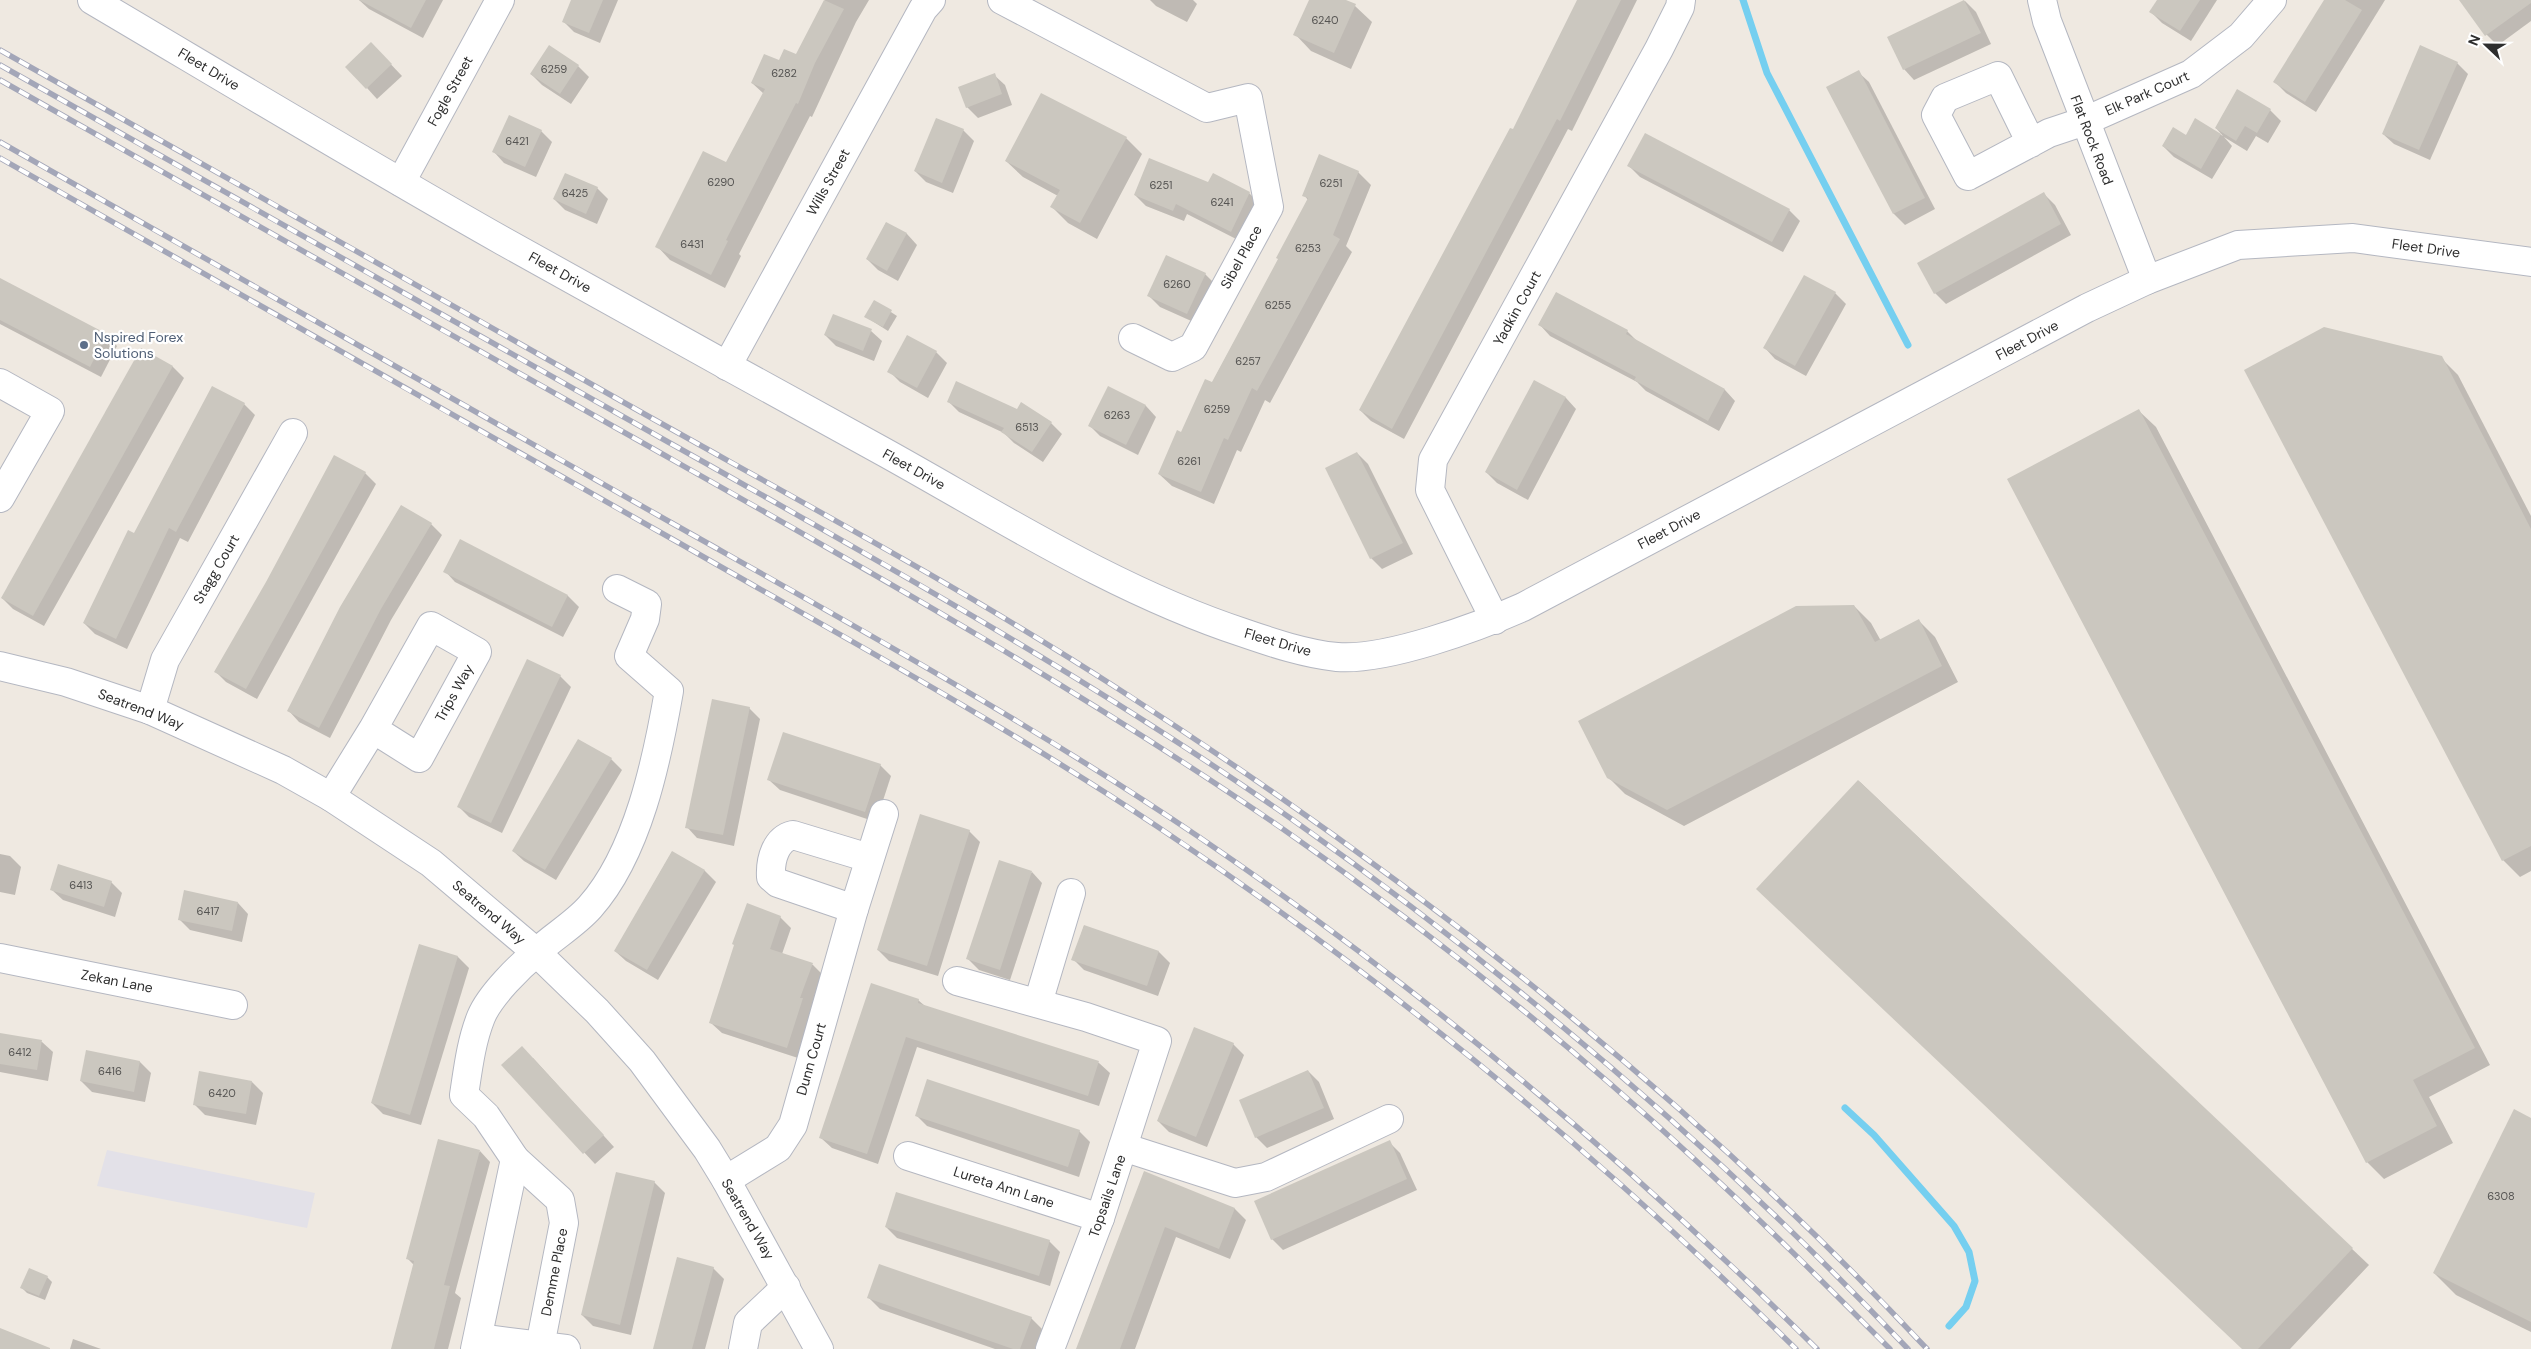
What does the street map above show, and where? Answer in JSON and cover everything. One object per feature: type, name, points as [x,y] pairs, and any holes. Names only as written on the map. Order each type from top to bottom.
[{"type":"street","name":"Fleet Drive","points":[[92,0],[401,182],[1098,571],[1204,620],[1314,653],[1340,657],[1360,656],[1405,648],[1495,620],[1523,607],[2087,308],[2147,280],[2238,245],[2352,238],[2531,262]]},
{"type":"street","name":"Fogle Street","points":[[401,182],[500,0]]},
{"type":"street","name":"Wills Street","points":[[728,366],[923,9],[931,0]]},
{"type":"street","name":"Sibel Place","points":[[1002,0],[1207,108],[1248,98],[1269,206],[1192,346],[1172,357],[1133,338]]},
{"type":"street","name":"Yadkin Court","points":[[1495,620],[1430,490],[1433,460],[1659,49],[1680,7],[1681,0]]},
{"type":"street","name":"Flat Rock Road","points":[[2042,0],[2047,21],[2147,280]]},
{"type":"street","name":"Elk Park Court","points":[[2031,142],[2048,133],[2085,121],[2191,74],[2240,36],[2272,0]]},
{"type":"street","points":[[0,383],[50,411],[0,498]]},
{"type":"street","name":"Stagg Court","points":[[150,710],[165,660],[293,434]]},
{"type":"street","points":[[536,952],[590,907],[618,865],[636,826],[660,748],[669,691],[629,656],[645,620],[647,604],[617,589]]},
{"type":"street","name":"Trips Way","points":[[332,797],[431,626],[477,652],[419,758],[373,729]]},
{"type":"street","name":"Seatrend Way","points":[[0,666],[66,682],[150,710],[283,770],[332,797],[432,863],[536,952],[597,1011],[642,1061],[707,1149],[786,1287],[819,1349]]},
{"type":"street","name":"Dunn Court","points":[[726,1180],[778,1148],[793,1125],[854,909],[884,814]]},
{"type":"street","points":[[854,909],[778,883],[771,877],[770,869],[778,844],[783,837],[793,835],[869,858]]},
{"type":"street","points":[[957,981],[1038,1003],[1071,893]]},
{"type":"street","name":"Demme Place","points":[[516,1159],[477,1343],[553,1347],[564,1223],[560,1200],[516,1159],[486,1116],[464,1095],[471,1052],[482,1016],[498,991],[536,952]]},
{"type":"street","name":"Zekan Lane","points":[[0,958],[234,1005]]},
{"type":"street","name":"Topsails Lane","points":[[1038,1003],[1157,1041],[1100,1218],[1050,1349]]},
{"type":"street","points":[[1123,1147],[1234,1182],[1266,1177],[1389,1120]]},
{"type":"street","name":"Lureta Ann Lane","points":[[908,1156],[1100,1218]]},
{"type":"street","points":[[743,1349],[748,1323],[786,1287]]},
{"type":"shaded area","points":[[107,1150],[315,1193],[307,1228],[97,1186]]},
{"type":"building","points":[[359,0],[426,0],[411,28]]},
{"type":"building","points":[[571,0],[603,0],[589,33],[562,22]]},
{"type":"building","points":[[824,0],[844,9],[815,63],[798,104],[796,103],[726,240],[728,241],[711,275],[655,247],[703,151],[726,162],[765,89],[751,83],[764,54],[779,60],[784,49],[796,54]]},
{"type":"building","points":[[1309,0],[1346,0],[1356,4],[1334,53],[1293,35]]},
{"type":"building","points":[[1577,0],[1621,0],[1560,121],[1557,119],[1392,429],[1359,410],[1510,128],[1513,129]]},
{"type":"building","points":[[1964,0],[1981,33],[1903,70],[1887,37]]},
{"type":"building","points":[[2157,0],[2200,0],[2180,31],[2149,12]]},
{"type":"building","points":[[2324,0],[2345,0],[2362,10],[2305,102],[2273,82]]},
{"type":"building","points":[[2459,0],[2531,0],[2531,3],[2485,36]]},
{"type":"building","points":[[371,42],[392,64],[366,89],[345,67]]},
{"type":"building","points":[[549,45],[579,65],[560,94],[530,74]]},
{"type":"building","points":[[2420,45],[2458,62],[2419,150],[2382,134]]},
{"type":"building","points":[[1859,70],[1925,198],[1893,214],[1826,87]]},
{"type":"building","points":[[995,73],[1002,94],[966,108],[958,87]]},
{"type":"building","points":[[2237,89],[2271,109],[2257,133],[2245,126],[2236,141],[2215,128]]},
{"type":"building","points":[[1041,93],[1127,137],[1080,223],[1050,207],[1060,190],[1005,161]]},
{"type":"building","points":[[509,115],[542,130],[525,167],[492,152]]},
{"type":"building","points":[[936,118],[964,129],[942,183],[914,171]]},
{"type":"building","points":[[2195,118],[2221,134],[2201,169],[2162,146],[2173,127],[2186,135]]},
{"type":"building","points":[[1645,133],[1790,209],[1772,242],[1627,166]]},
{"type":"building","points":[[1319,154],[1359,171],[1333,235],[1340,239],[1257,391],[1252,388],[1228,440],[1224,438],[1201,492],[1158,474],[1177,430],[1181,432],[1205,379],[1212,382],[1278,259],[1276,258],[1308,198],[1302,196]]},
{"type":"building","points":[[1149,158],[1208,182],[1213,173],[1250,192],[1231,232],[1176,204],[1173,211],[1134,195]]},
{"type":"building","points":[[565,173],[598,187],[586,214],[553,199]]},
{"type":"building","points":[[2044,192],[2061,224],[1934,294],[1917,263]]},
{"type":"building","points":[[886,222],[907,233],[887,271],[866,259]]},
{"type":"building","points":[[1166,255],[1206,273],[1187,314],[1147,296]]},
{"type":"building","points":[[1804,275],[1836,292],[1795,366],[1763,348]]},
{"type":"building","points":[[0,278],[107,334],[90,367],[0,320]]},
{"type":"building","points":[[1556,292],[1628,330],[1626,334],[1725,389],[1708,421],[1634,380],[1636,377],[1538,325]]},
{"type":"building","points":[[874,300],[892,310],[883,327],[864,317]]},
{"type":"building","points":[[833,314],[872,329],[863,351],[824,335]]},
{"type":"building","points":[[2324,327],[2442,356],[2531,529],[2531,846],[2502,861],[2244,370]]},
{"type":"building","points":[[907,335],[937,351],[917,388],[887,372]]},
{"type":"building","points":[[141,348],[173,366],[33,616],[1,598]]},
{"type":"building","points":[[1534,380],[1566,397],[1517,490],[1485,472]]},
{"type":"building","points":[[956,381],[1017,409],[1021,402],[1052,422],[1032,452],[1001,432],[1004,428],[947,402]]},
{"type":"building","points":[[212,386],[245,403],[176,532],[169,528],[116,639],[83,623],[128,530],[134,533]]},
{"type":"building","points":[[1108,386],[1146,405],[1126,445],[1088,426]]},
{"type":"building","points":[[2139,409],[2475,1048],[2413,1080],[2437,1126],[2366,1163],[2007,479]]},
{"type":"building","points":[[1357,452],[1403,543],[1370,559],[1325,468]]},
{"type":"building","points":[[334,455],[366,472],[246,689],[214,672],[266,582]]},
{"type":"building","points":[[401,505],[432,523],[381,609],[319,728],[287,711],[340,607]]},
{"type":"building","points":[[460,539],[568,595],[552,627],[443,572]]},
{"type":"building","points":[[1854,605],[1875,642],[1919,619],[1942,666],[1667,810],[1607,778],[1578,721],[1796,606]]},
{"type":"building","points":[[527,659],[561,675],[491,823],[457,807]]},
{"type":"building","points":[[712,699],[750,707],[723,835],[685,828]]},
{"type":"building","points":[[783,732],[881,764],[865,812],[767,780]]},
{"type":"building","points":[[578,739],[612,758],[545,870],[512,851]]},
{"type":"building","points":[[1858,780],[2353,1248],[2258,1349],[2242,1349],[1756,889]]},
{"type":"building","points":[[920,814],[970,830],[927,966],[877,950]]},
{"type":"building","points":[[672,851],[705,870],[647,970],[614,951]]},
{"type":"building","points":[[999,860],[1032,871],[1000,970],[966,959]]},
{"type":"building","points":[[58,864],[112,881],[104,907],[50,890]]},
{"type":"building","points":[[184,890],[238,902],[232,931],[178,920]]},
{"type":"building","points":[[747,903],[781,916],[770,949],[813,963],[800,998],[803,998],[787,1048],[709,1023],[734,945],[732,944]]},
{"type":"building","points":[[1084,925],[1159,951],[1147,986],[1071,960]]},
{"type":"building","points":[[419,944],[458,956],[410,1115],[371,1103]]},
{"type":"building","points":[[871,983],[919,999],[918,1003],[1099,1061],[1088,1096],[906,1037],[867,1154],[819,1138]]},
{"type":"building","points":[[1194,1027],[1234,1043],[1196,1137],[1157,1121]]},
{"type":"building","points":[[0,1033],[42,1040],[37,1070],[0,1064]]},
{"type":"building","points":[[522,1046],[604,1135],[583,1154],[501,1065]]},
{"type":"building","points":[[86,1050],[140,1061],[134,1092],[80,1081]]},
{"type":"building","points":[[1308,1070],[1324,1108],[1255,1138],[1239,1100]]},
{"type":"building","points":[[199,1071],[252,1081],[246,1114],[193,1105]]},
{"type":"building","points":[[927,1079],[1080,1130],[1068,1167],[915,1116]]},
{"type":"building","points":[[2514,1109],[2531,1118],[2531,1322],[2433,1273]]},
{"type":"building","points":[[438,1139],[480,1150],[444,1285],[450,1286],[434,1349],[391,1349],[414,1261],[406,1259]]},
{"type":"building","points":[[1390,1140],[1407,1179],[1271,1240],[1254,1201]]},
{"type":"building","points":[[1144,1171],[1235,1208],[1219,1249],[1165,1227],[1120,1349],[1076,1349]]},
{"type":"building","points":[[616,1172],[655,1181],[620,1325],[581,1315]]},
{"type":"building","points":[[896,1192],[1050,1240],[1039,1276],[885,1227]]},
{"type":"building","points":[[677,1257],[714,1267],[692,1349],[653,1349]]},
{"type":"building","points":[[879,1264],[1032,1317],[1020,1349],[1013,1349],[867,1298]]},
{"type":"building","points":[[29,1268],[48,1276],[39,1296],[20,1288]]},
{"type":"building","points":[[0,1328],[50,1348],[50,1349],[0,1349]]},
{"type":"waterway","points":[[1743,0],[1767,73],[1908,345]]},
{"type":"waterway","points":[[1845,1108],[1874,1135],[1954,1226],[1969,1252],[1975,1281],[1966,1307],[1949,1326]]},
{"type":"railway","points":[[0,50],[936,578],[1120,690],[1229,762],[1441,914],[1544,995],[1644,1078],[1742,1165],[1836,1255],[1927,1349]]},
{"type":"railway","points":[[0,65],[912,580],[1067,672],[1219,769],[1375,879],[1535,1004],[1690,1137],[1837,1276],[1908,1349]]},
{"type":"railway","points":[[0,80],[730,492],[970,630],[1126,726],[1280,827],[1440,944],[1593,1069],[1717,1180],[1890,1349]]},
{"type":"railway","points":[[0,142],[938,674],[1070,753],[1199,837],[1362,954],[1520,1079],[1671,1210],[1817,1349]]},
{"type":"railway","points":[[0,158],[922,681],[1041,752],[1158,827],[1243,885],[1327,946],[1409,1008],[1489,1073],[1646,1207],[1796,1349]]},
{"type":"place","name":"Nspired Forex Solutions","points":[[84,345]]}]
